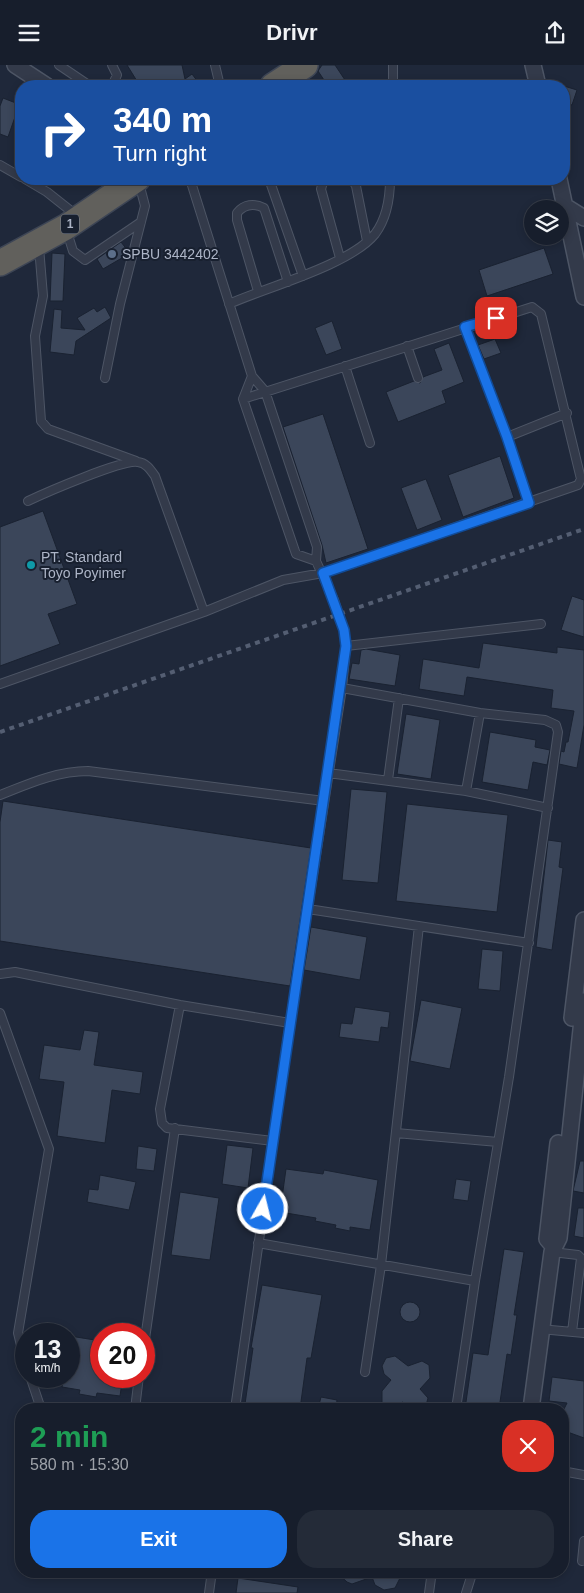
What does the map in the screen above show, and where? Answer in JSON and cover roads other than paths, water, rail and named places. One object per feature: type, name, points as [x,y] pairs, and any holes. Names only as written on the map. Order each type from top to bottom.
[{"type":"highway","name":"1","points":[[0,263],[73,222],[128,185]]},
{"type":"street","points":[[15,65],[37,80]]},
{"type":"street","points":[[533,65],[537,80]]},
{"type":"street","points":[[560,185],[564,200]]},
{"type":"street","points":[[569,209],[584,218]]},
{"type":"street","points":[[569,225],[584,297]]},
{"type":"street","points":[[553,1249],[547,1239],[584,920]]},
{"type":"street","points":[[532,1403],[540,1329],[553,1249],[559,1238],[584,1001]]},
{"type":"lane","points":[[59,65],[81,80]]},
{"type":"lane","points":[[112,65],[117,75],[115,80]]},
{"type":"lane","points":[[214,65],[218,80]]},
{"type":"lane","points":[[393,65],[394,80]]},
{"type":"lane","points":[[0,165],[15,174]]},
{"type":"lane","points":[[36,185],[48,192],[73,222],[70,246],[79,257],[85,260],[141,222]]},
{"type":"lane","points":[[105,378],[120,304],[145,206],[139,185]]},
{"type":"lane","points":[[192,185],[252,377],[265,391],[316,547],[316,561],[334,600],[344,630],[346,646],[342,688],[290,1023],[236,1403]]},
{"type":"lane","points":[[271,185],[303,276]]},
{"type":"lane","points":[[322,185],[321,189],[340,258]]},
{"type":"lane","points":[[355,185],[367,241]]},
{"type":"lane","points":[[229,304],[258,291],[303,276],[340,258],[367,241],[381,224],[390,199],[390,185]]},
{"type":"lane","points":[[258,291],[237,220],[237,213],[242,207],[255,204],[264,208],[288,282]]},
{"type":"lane","points":[[38,242],[43,296],[35,336],[41,421],[48,429],[147,465],[155,476],[204,612]]},
{"type":"lane","points":[[0,684],[204,612],[283,580],[323,573],[529,503],[578,485],[581,479],[567,413],[538,310],[526,308],[243,399]]},
{"type":"lane","points":[[465,327],[507,437],[529,503]]},
{"type":"lane","points":[[407,346],[418,378]]},
{"type":"lane","points":[[345,366],[370,443]]},
{"type":"lane","points":[[252,377],[243,399],[296,555],[316,561]]},
{"type":"lane","points":[[507,437],[567,413]]},
{"type":"lane","points":[[28,501],[120,465],[136,461]]},
{"type":"lane","points":[[346,646],[541,624]]},
{"type":"lane","points":[[342,688],[480,713],[545,720],[556,725],[558,732],[529,943],[457,1403]]},
{"type":"lane","points":[[388,780],[399,698]]},
{"type":"lane","points":[[466,791],[480,713]]},
{"type":"lane","points":[[0,795],[65,773],[88,771],[324,801]]},
{"type":"lane","points":[[328,773],[466,791],[548,808]]},
{"type":"lane","points":[[308,909],[529,943]]},
{"type":"lane","points":[[366,1372],[381,1265],[419,926]]},
{"type":"lane","points":[[0,974],[15,972],[180,1005],[290,1023]]},
{"type":"lane","points":[[180,1005],[160,1109],[162,1123],[167,1128],[273,1141]]},
{"type":"lane","points":[[0,1013],[49,1149],[20,1323]]},
{"type":"lane","points":[[147,1323],[175,1128]]},
{"type":"lane","points":[[396,1133],[498,1141]]},
{"type":"lane","points":[[258,1243],[475,1281]]},
{"type":"lane","points":[[553,1249],[578,1255],[581,1258],[572,1332]]},
{"type":"lane","points":[[540,1329],[584,1333]]},
{"type":"lane","points":[[34,1388],[39,1403]]},
{"type":"lane","points":[[136,1403],[138,1388]]},
{"type":"lane","points":[[569,1472],[584,1475]]},
{"type":"lane","points":[[582,1561],[584,1541]]},
{"type":"lane","points":[[209,1593],[211,1578]]},
{"type":"lane","points":[[429,1593],[431,1578]]},
{"type":"lane","points":[[466,1593],[471,1578]]},
{"type":"railway","points":[[0,732],[584,529]]},
{"type":"place","name":"SPBU 3442402","points":[[112,254]]},
{"type":"place","name":"PT. Standard Toyo Poyimer","points":[[31,565]]}]
